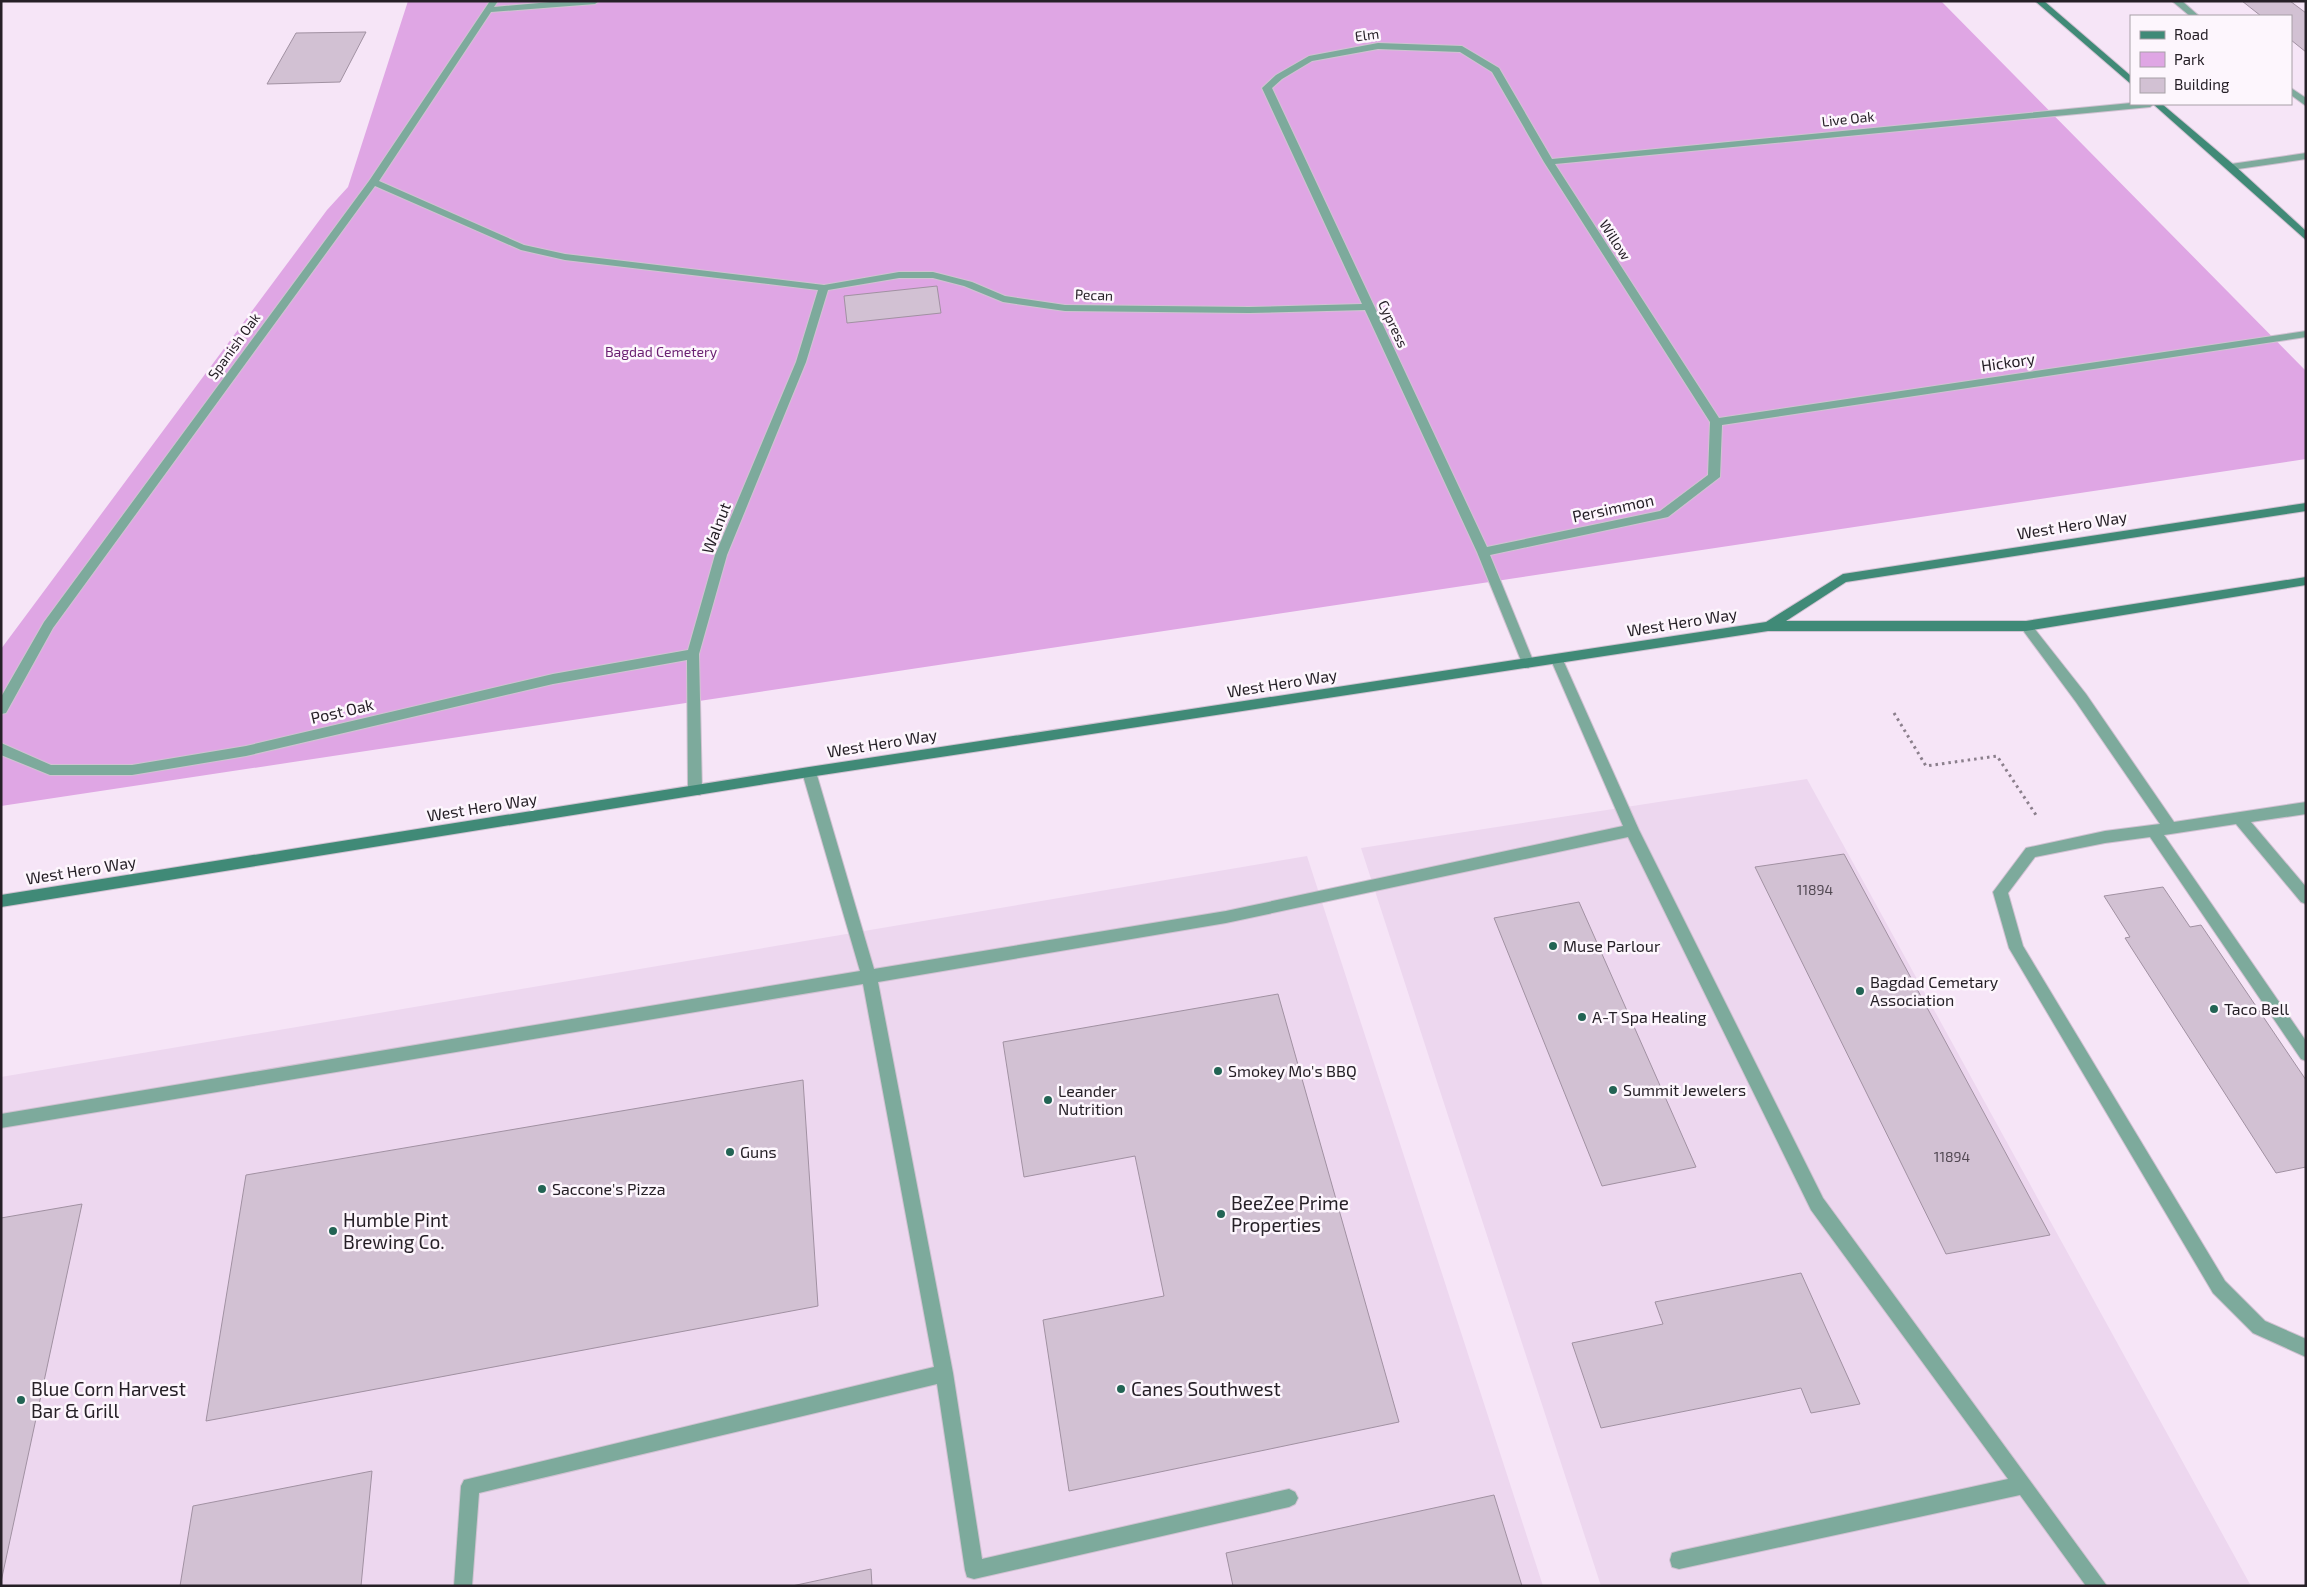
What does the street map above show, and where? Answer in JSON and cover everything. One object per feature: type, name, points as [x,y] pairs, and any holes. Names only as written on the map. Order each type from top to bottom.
[{"type":"main road","points":[[2039,1],[2130,80]]},
{"type":"main road","points":[[2158,105],[2231,167],[2306,237]]},
{"type":"main road","name":"West Hero Way","points":[[1768,626],[1843,578],[2306,506]]},
{"type":"main road","name":"West Hero Way","points":[[1,901],[809,772],[1558,660],[1768,626],[2026,626],[2306,581]]},
{"type":"lane","points":[[491,6],[595,1]]},
{"type":"lane","points":[[2176,1],[2194,15]]},
{"type":"lane","name":"Spanish Oak","points":[[1,710],[48,624],[374,182],[491,6]]},
{"type":"lane","name":"Elm","points":[[1277,108],[1267,88],[1278,77],[1310,59],[1378,46],[1462,49],[1496,70]]},
{"type":"lane","name":"Willow","points":[[1496,70],[1549,162],[1716,422]]},
{"type":"lane","points":[[2292,92],[2306,103]]},
{"type":"lane","name":"Live Oak","points":[[1549,162],[2140,105]]},
{"type":"lane","name":"Cypress","points":[[1277,108],[1483,552],[1528,663]]},
{"type":"lane","points":[[2231,167],[2306,156]]},
{"type":"lane","name":"Pecan","points":[[374,182],[521,247],[565,257],[824,288],[899,275],[933,275],[968,284],[1003,299],[1065,308],[1249,310],[1369,307]]},
{"type":"lane","name":"Walnut","points":[[696,791],[693,654],[722,555],[801,362],[824,288]]},
{"type":"lane","name":"Hickory","points":[[1716,422],[2306,334]]},
{"type":"lane","name":"Persimmon","points":[[1483,552],[1664,514],[1714,477],[1716,422]]},
{"type":"lane","points":[[2026,626],[2081,698],[2172,828]]},
{"type":"lane","name":"Post Oak","points":[[1,748],[50,770],[132,770],[246,751],[553,678],[693,654]]},
{"type":"lane","points":[[1558,660],[1632,830],[1817,1204],[2098,1586]]},
{"type":"lane","points":[[809,772],[869,976],[944,1373],[974,1570],[1289,1498]]},
{"type":"lane","points":[[2306,808],[2240,820],[2153,830],[2031,852],[2000,892],[2016,948],[2219,1287],[2259,1327],[2306,1348]]},
{"type":"lane","points":[[2240,820],[2306,898]]},
{"type":"lane","points":[[1,1121],[1226,917],[1632,830]]},
{"type":"lane","points":[[2153,830],[2306,1054]]},
{"type":"lane","points":[[463,1586],[470,1486],[944,1373]]},
{"type":"lane","points":[[1679,1560],[2022,1485]]},
{"type":"path","points":[[1894,713],[1926,766],[1997,756],[2057,846]]},
{"type":"shaded area","points":[[1807,779],[2251,1586],[1601,1586],[1361,848]]},
{"type":"shaded area","points":[[1307,856],[1543,1586],[1,1586],[1,1077]]},
{"type":"green space","name":"Bagdad Cemetery","points":[[408,1],[1941,1],[2306,371],[2306,459],[1,806],[1,649],[327,210],[348,187]]},
{"type":"building","points":[[2242,1],[2290,1],[2306,13],[2306,52],[2292,41],[2292,15],[2260,15]]},
{"type":"building","points":[[366,32],[340,82],[267,84],[296,33]]},
{"type":"building","points":[[937,286],[941,313],[847,323],[844,296]]},
{"type":"building","points":[[1844,854],[2050,1235],[1946,1254],[1755,867]]},
{"type":"building","name":"Taco Bell","points":[[2163,887],[2190,927],[2201,925],[2306,1080],[2306,1167],[2276,1173],[2125,938],[2130,937],[2104,896]]},
{"type":"building","points":[[1579,902],[1696,1167],[1602,1186],[1494,918]]},
{"type":"building","points":[[1278,994],[1399,1422],[1069,1491],[1043,1320],[1164,1296],[1135,1156],[1024,1177],[1003,1042]]},
{"type":"building","points":[[803,1080],[818,1306],[206,1421],[246,1175]]},
{"type":"building","name":"Blue Corn Harvest Bar & Grill","points":[[82,1204],[1,1582],[1,1218]]},
{"type":"building","points":[[1801,1273],[1860,1404],[1811,1413],[1801,1388],[1601,1428],[1572,1343],[1663,1324],[1655,1302]]},
{"type":"building","points":[[372,1471],[361,1586],[180,1586],[193,1506]]},
{"type":"building","points":[[1494,1495],[1522,1586],[1233,1586],[1226,1553]]},
{"type":"building","points":[[871,1569],[872,1586],[792,1586]]},
{"type":"place","name":"Muse Parlour","points":[[1553,946]]},
{"type":"place","name":"Bagdad Cemetary Association","points":[[1860,991]]},
{"type":"place","name":"Taco Bell","points":[[2214,1009]]},
{"type":"place","name":"A-T Spa Healing","points":[[1582,1017]]},
{"type":"place","name":"Smokey Mo's BBQ","points":[[1218,1071]]},
{"type":"place","name":"Summit Jewelers","points":[[1613,1090]]},
{"type":"place","name":"Leander Nutrition","points":[[1048,1100]]},
{"type":"place","name":"Guns","points":[[730,1152]]},
{"type":"place","name":"Saccone's Pizza","points":[[542,1189]]},
{"type":"place","name":"BeeZee Prime Properties","points":[[1221,1214]]},
{"type":"place","name":"Humble Pint Brewing Co.","points":[[333,1231]]},
{"type":"place","name":"Canes Southwest","points":[[1121,1389]]},
{"type":"place","name":"Blue Corn Harvest Bar & Grill","points":[[21,1400]]}]
